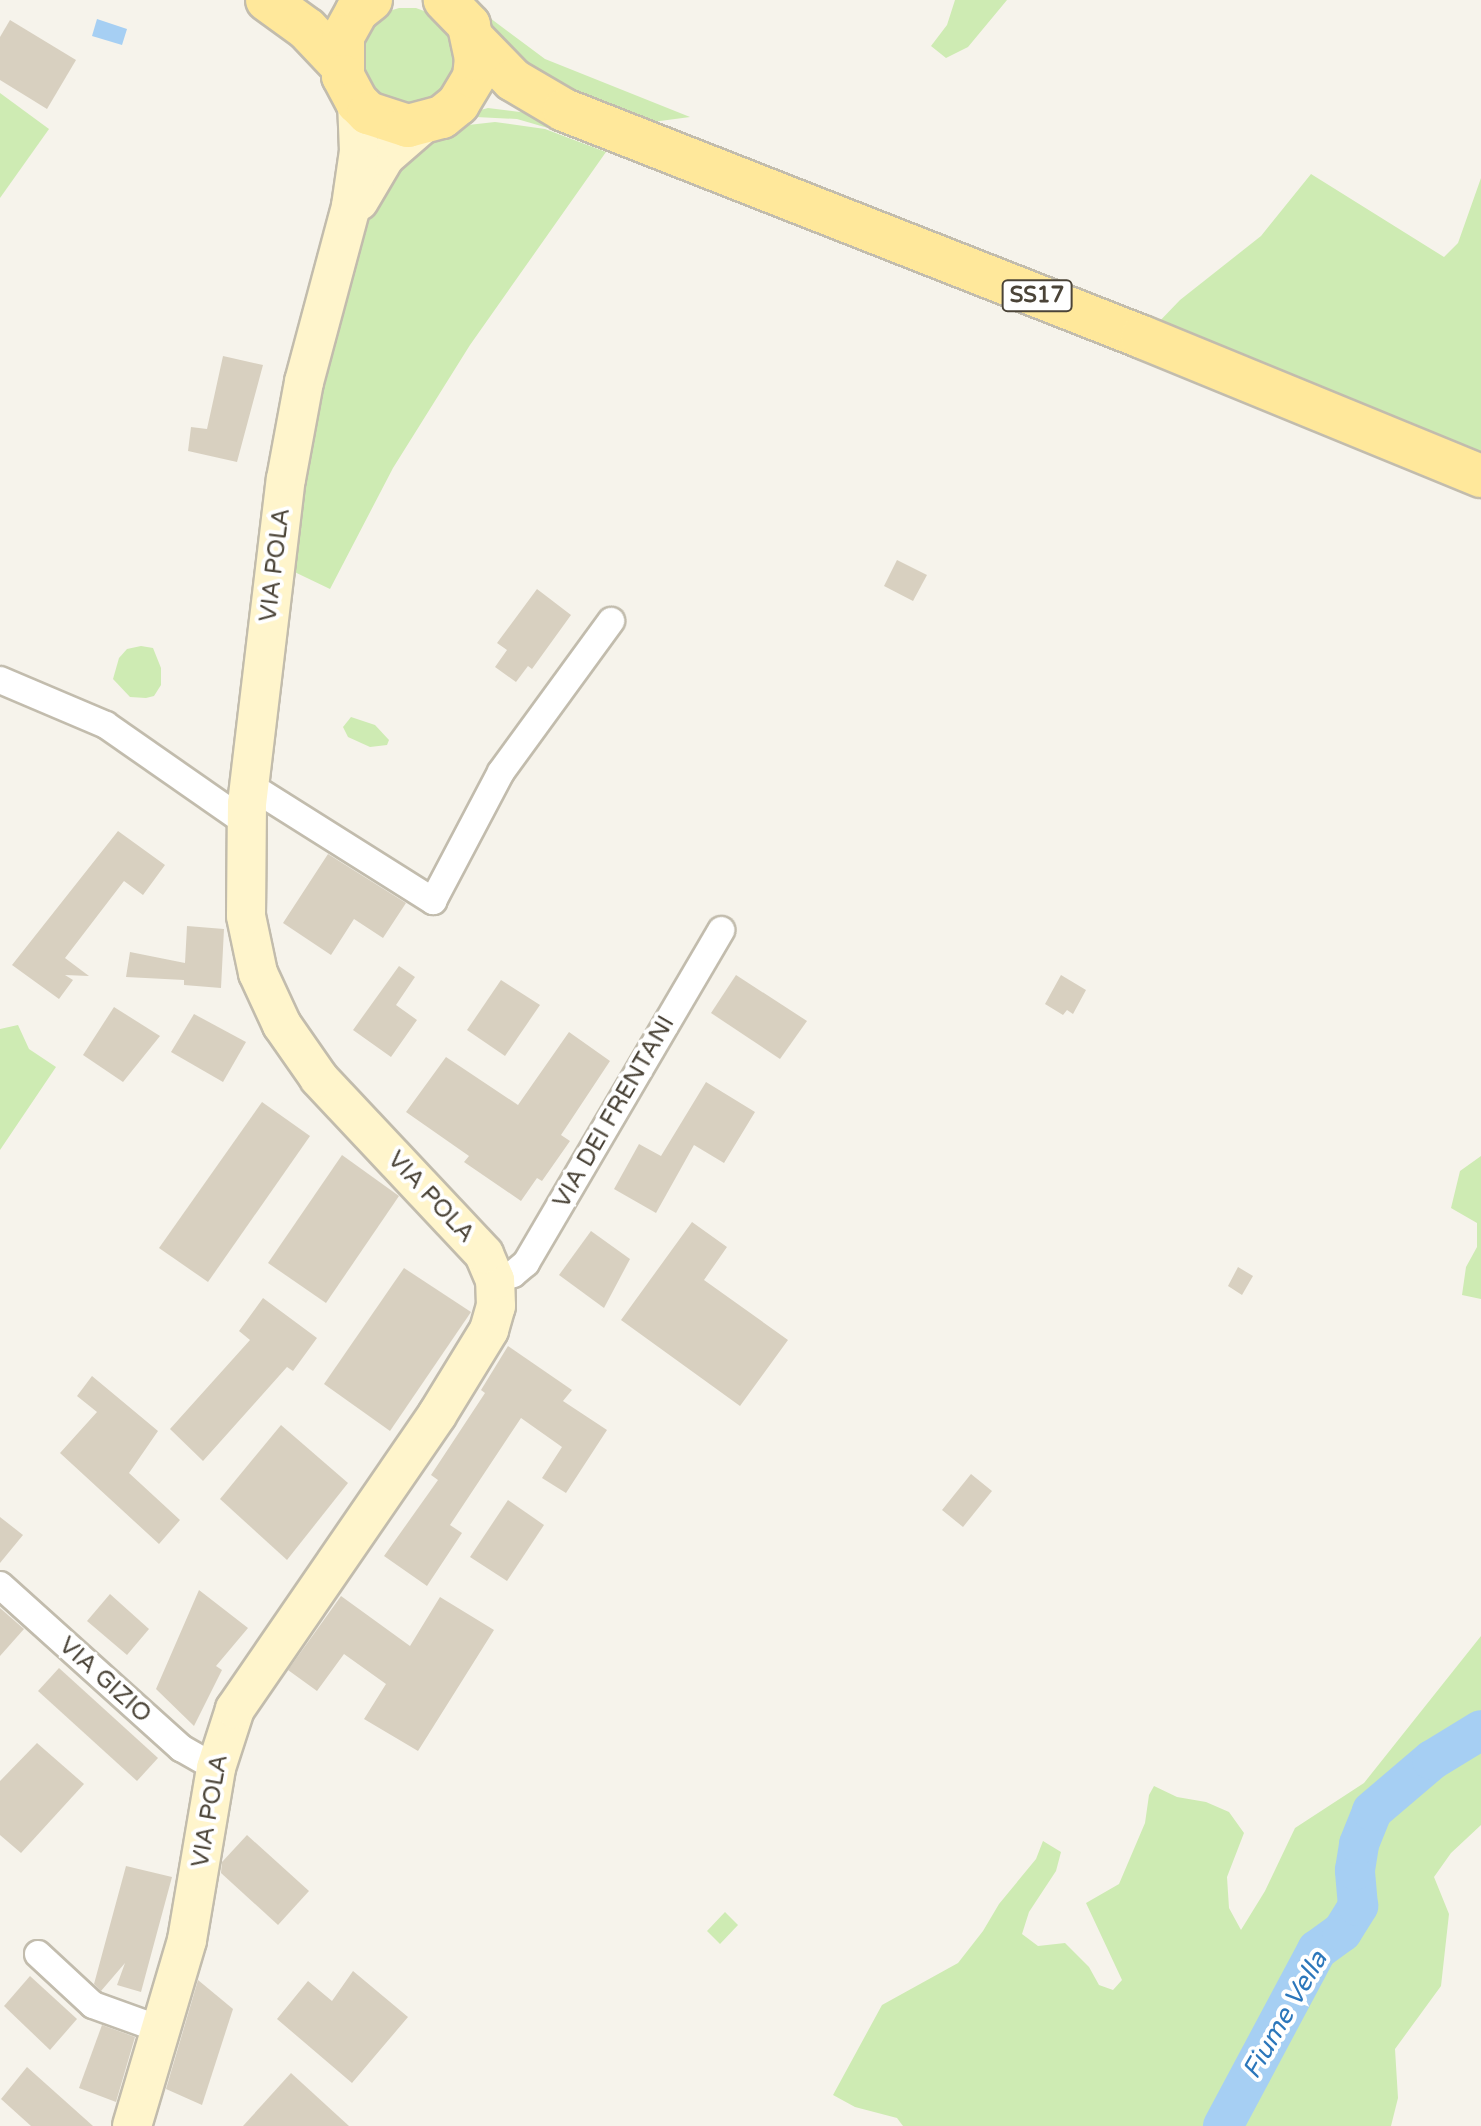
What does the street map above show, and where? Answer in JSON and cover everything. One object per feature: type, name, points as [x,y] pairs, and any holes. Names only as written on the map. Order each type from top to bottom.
[{"type":"main road","points":[[267,0],[307,29],[340,64]]},
{"type":"main road","points":[[290,0],[368,2]]},
{"type":"main road","points":[[432,120],[467,93],[476,59],[475,41],[469,25],[448,1]]},
{"type":"main road","points":[[368,2],[343,36],[340,64],[348,89],[357,102],[381,120],[408,126],[473,107],[505,106],[591,122]]},
{"type":"main road","points":[[475,41],[513,80],[591,122]]},
{"type":"main road","name":"SS17","points":[[591,122],[1128,332],[1481,476]]},
{"type":"street","name":"VIA POLA","points":[[132,2126],[187,1940],[216,1768],[235,1709],[413,1451],[489,1330],[496,1306],[495,1280],[484,1254],[327,1086],[282,1025],[261,983],[249,936],[247,804],[292,440],[347,224],[359,151],[357,102]]},
{"type":"street","name":"VIA POLA","points":[[347,224],[385,157],[432,120]]},
{"type":"street","points":[[0,680],[106,725],[247,804],[433,901],[501,772],[611,621]]},
{"type":"street","name":"VIA DEI FRENTANI","points":[[495,1280],[513,1274],[526,1263],[721,930]]},
{"type":"street","name":"VIA GIZIO","points":[[0,1585],[181,1748],[216,1768]]},
{"type":"street","points":[[38,1954],[93,2005],[162,2030]]},
{"type":"green space","points":[[955,0],[1007,0],[968,47],[946,58],[931,46],[947,25]]},
{"type":"green space","points":[[399,8],[416,8],[432,14],[445,25],[454,40],[457,57],[447,88],[421,106],[389,105],[364,85],[360,39],[383,13]]},
{"type":"green space","points":[[482,12],[545,59],[690,117],[645,123],[565,92],[504,55]]},
{"type":"green space","points":[[0,93],[49,129],[0,198]]},
{"type":"green space","points":[[488,108],[536,114],[610,146],[517,119],[476,117],[452,123],[466,114]]},
{"type":"green space","points":[[495,122],[545,129],[606,152],[470,345],[393,468],[330,589],[282,566],[356,237],[393,157],[459,126]]},
{"type":"green space","points":[[1311,174],[1444,257],[1458,243],[1481,178],[1481,459],[1155,326],[1180,300],[1261,236]]},
{"type":"green space","points":[[141,646],[153,648],[161,668],[161,685],[154,696],[146,698],[130,697],[113,679],[119,658],[127,649]]},
{"type":"green space","points":[[351,717],[375,725],[389,740],[387,745],[370,747],[348,737],[343,727]]},
{"type":"green space","points":[[18,1025],[29,1049],[56,1067],[0,1150],[0,1029]]},
{"type":"green space","points":[[1481,1156],[1481,1299],[1462,1295],[1466,1267],[1477,1247],[1477,1223],[1451,1208],[1460,1171]]},
{"type":"green space","points":[[1481,1636],[1481,1825],[1451,1853],[1434,1877],[1449,1914],[1441,1986],[1395,2049],[1398,2098],[1391,2126],[903,2126],[897,2118],[855,2107],[833,2095],[882,2005],[958,1963],[999,1904],[1036,1859],[1043,1841],[1061,1852],[1056,1871],[1029,1912],[1022,1934],[1038,1946],[1065,1943],[1089,1967],[1099,1985],[1113,1990],[1122,1980],[1086,1903],[1119,1884],[1145,1823],[1149,1795],[1154,1786],[1177,1797],[1206,1802],[1229,1812],[1244,1833],[1227,1877],[1229,1908],[1241,1930],[1265,1891],[1295,1828],[1364,1783]]},
{"type":"green space","points":[[725,1912],[738,1925],[720,1944],[707,1931]]},
{"type":"water","points":[[97,19],[127,29],[122,45],[92,36]]},
{"type":"building","points":[[10,20],[76,60],[47,109],[0,80],[0,37]]},
{"type":"building","points":[[223,356],[263,365],[237,462],[188,451],[191,427],[207,429]]},
{"type":"building","points":[[897,560],[927,575],[913,601],[884,586]]},
{"type":"building","points":[[537,589],[571,615],[532,669],[528,666],[516,682],[495,667],[507,650],[497,643]]},
{"type":"building","points":[[118,831],[165,865],[143,895],[124,881],[65,958],[89,976],[65,975],[73,980],[59,999],[12,965]]},
{"type":"building","points":[[328,854],[406,903],[383,938],[354,919],[331,955],[283,923]]},
{"type":"building","points":[[187,926],[224,929],[221,988],[184,985],[184,980],[126,977],[130,952],[185,963]]},
{"type":"building","points":[[399,966],[415,977],[396,1005],[417,1020],[391,1057],[353,1030]]},
{"type":"building","points":[[736,975],[807,1021],[780,1059],[711,1013]]},
{"type":"building","points":[[1061,975],[1086,990],[1073,1014],[1067,1010],[1063,1015],[1045,1004]]},
{"type":"building","points":[[501,980],[540,1005],[505,1056],[467,1030]]},
{"type":"building","points":[[114,1007],[160,1036],[123,1082],[83,1055]]},
{"type":"building","points":[[194,1014],[246,1042],[223,1082],[171,1052]]},
{"type":"building","points":[[569,1032],[610,1061],[561,1135],[570,1141],[542,1181],[537,1178],[521,1201],[464,1162],[469,1156],[406,1112],[446,1057],[518,1105]]},
{"type":"building","points":[[706,1082],[755,1112],[724,1163],[694,1145],[656,1213],[614,1189],[639,1144],[661,1156]]},
{"type":"building","points":[[262,1102],[310,1136],[208,1282],[159,1248]]},
{"type":"building","points":[[342,1155],[399,1196],[326,1303],[268,1263]]},
{"type":"building","points":[[692,1222],[727,1247],[704,1280],[788,1340],[740,1406],[621,1320]]},
{"type":"building","points":[[591,1231],[630,1259],[604,1308],[559,1275]]},
{"type":"building","points":[[1238,1267],[1253,1276],[1242,1295],[1228,1286]]},
{"type":"building","points":[[404,1268],[471,1312],[390,1431],[324,1384]]},
{"type":"building","points":[[263,1298],[317,1338],[293,1371],[287,1367],[203,1461],[170,1429],[250,1340],[239,1331]]},
{"type":"building","points":[[508,1346],[572,1390],[563,1401],[607,1430],[566,1493],[542,1478],[562,1447],[521,1418],[450,1525],[462,1533],[427,1586],[384,1556],[438,1480],[431,1475],[485,1393],[481,1390]]},
{"type":"building","points":[[92,1376],[158,1431],[129,1473],[180,1520],[159,1544],[60,1453],[97,1412],[77,1396]]},
{"type":"building","points":[[281,1425],[348,1483],[287,1560],[220,1499]]},
{"type":"building","points":[[971,1474],[992,1491],[963,1527],[942,1510]]},
{"type":"building","points":[[508,1500],[544,1525],[507,1581],[470,1557]]},
{"type":"building","points":[[0,1517],[23,1535],[0,1563]]},
{"type":"building","points":[[199,1590],[248,1628],[216,1666],[222,1670],[194,1726],[156,1689]]},
{"type":"building","points":[[110,1594],[149,1629],[127,1655],[87,1621]]},
{"type":"building","points":[[341,1596],[410,1646],[440,1597],[494,1630],[418,1751],[364,1719],[386,1684],[344,1654],[317,1691],[288,1670]]},
{"type":"building","points":[[0,1608],[24,1629],[0,1656]]},
{"type":"building","points":[[59,1668],[158,1758],[137,1781],[38,1691]]},
{"type":"building","points":[[37,1743],[84,1784],[21,1853],[0,1835],[0,1781]]},
{"type":"building","points":[[247,1835],[309,1891],[278,1925],[221,1873],[222,1862]]},
{"type":"building","points":[[126,1866],[172,1877],[141,1992],[117,1985],[125,1963],[101,1991],[94,1984]]},
{"type":"building","points":[[353,1971],[408,2017],[352,2083],[277,2019],[308,1981],[332,2001]]},
{"type":"building","points":[[30,1976],[77,2019],[50,2050],[4,2006]]},
{"type":"building","points":[[198,1980],[233,2009],[202,2105],[166,2089]]},
{"type":"building","points":[[102,2025],[135,2037],[116,2102],[79,2088]]},
{"type":"building","points":[[27,2067],[93,2126],[31,2126],[1,2099]]},
{"type":"building","points":[[291,2073],[349,2126],[243,2126]]},
{"type":"waterway","name":"Fiume Vella","points":[[1223,2126],[1317,1950],[1342,1932],[1358,1906],[1355,1870],[1359,1844],[1372,1811],[1432,1760],[1481,1730]]}]
